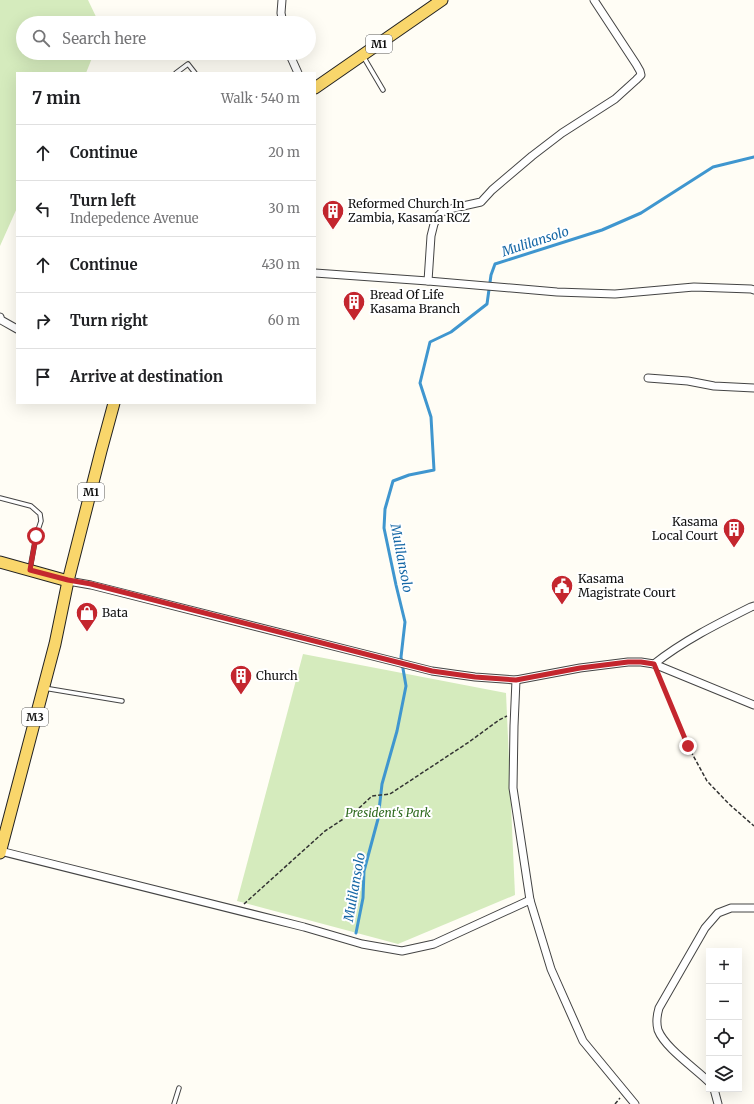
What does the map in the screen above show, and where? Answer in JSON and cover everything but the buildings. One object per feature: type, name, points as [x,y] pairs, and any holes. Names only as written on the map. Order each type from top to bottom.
[{"type":"main road","name":"M1","points":[[316,87],[442,0]]},
{"type":"main road","name":"M1","points":[[68,580],[114,404]]},
{"type":"main road","points":[[0,562],[68,580]]},
{"type":"main road","name":"M3","points":[[0,852],[55,644],[68,580]]},
{"type":"street","points":[[282,0],[282,16]]},
{"type":"street","points":[[428,281],[431,236],[434,224],[442,212],[481,202],[492,190],[532,156],[562,133],[615,99],[640,75],[640,71],[636,64],[594,0]]},
{"type":"street","points":[[292,60],[298,72]]},
{"type":"street","points":[[316,273],[557,292],[615,294],[694,287],[754,290]]},
{"type":"street","points":[[0,317],[1,320],[16,328]]},
{"type":"street","points":[[648,378],[688,381],[714,386],[754,388]]},
{"type":"street","points":[[68,580],[91,584],[281,634],[432,671],[516,680],[580,668],[628,662],[641,662],[654,664],[754,705]]},
{"type":"street","points":[[654,664],[670,651],[706,630],[754,606]]},
{"type":"street","points":[[516,680],[513,788],[530,900],[551,970],[583,1041],[635,1104]]},
{"type":"street","points":[[0,852],[236,910],[362,944],[402,951],[434,944],[530,900]]},
{"type":"street","points":[[706,1079],[668,1046],[658,1030],[657,1018],[659,1008],[705,928],[718,914],[731,908],[754,908]]},
{"type":"street","points":[[715,1092],[718,1104]]},
{"type":"lane","points":[[363,56],[383,90]]},
{"type":"lane","points":[[177,72],[188,64],[194,72]]},
{"type":"lane","points":[[0,498],[31,506],[40,514],[41,521],[36,536],[30,570]]},
{"type":"lane","points":[[43,688],[122,701]]},
{"type":"lane","points":[[174,1104],[180,1088]]},
{"type":"path","points":[[654,664],[688,746],[707,781],[729,804],[754,826]]},
{"type":"path","points":[[236,910],[325,831],[357,810],[372,796],[390,794],[469,742],[499,720],[514,712]]},
{"type":"green space","points":[[0,0],[88,0],[96,16],[16,16],[16,60],[91,60],[86,72],[16,72],[16,210],[0,246]]},
{"type":"green space","name":"President's Park","points":[[303,654],[506,693],[515,895],[398,944],[237,901]]},
{"type":"waterway","name":"Mulilansolo","points":[[356,933],[363,898],[364,871],[378,819],[382,784],[397,731],[406,686],[401,657],[405,622],[384,528],[385,509],[393,481],[409,475],[434,470],[431,417],[420,383],[430,342],[451,332],[487,304],[491,275],[495,264],[602,230],[641,213],[713,167],[754,157]]},
{"type":"place","name":"Reformed Church In Zambia, Kasama RCZ","points":[[333,230]]},
{"type":"place","name":"Bread Of Life Kasama Branch","points":[[354,322]]},
{"type":"place","name":"Kasama Local Court","points":[[734,548]]},
{"type":"place","name":"Kasama Magistrate Court","points":[[562,606]]},
{"type":"place","name":"Bata","points":[[87,632]]},
{"type":"place","name":"Church","points":[[241,696]]},
{"type":"route","points":[[36,536],[30,570],[68,580],[91,584],[281,634],[432,671],[475,677],[516,680],[580,668],[628,662],[654,664],[688,746]]}]
